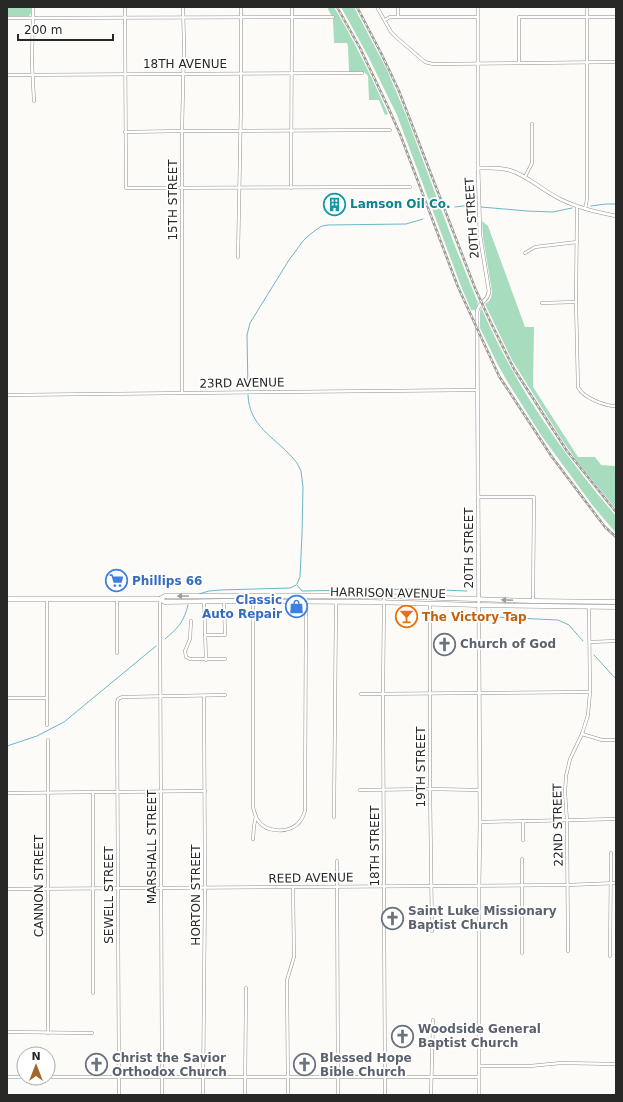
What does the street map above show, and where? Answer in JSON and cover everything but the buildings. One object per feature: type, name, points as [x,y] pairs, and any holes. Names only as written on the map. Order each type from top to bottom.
[{"type":"main road","name":"HARRISON AVENUE","points":[[160,599],[164,596],[478,605],[616,607]]},
{"type":"main road","name":"HARRISON AVENUE","points":[[7,600],[160,599],[165,602],[254,601],[384,596],[616,602]]},
{"type":"street","points":[[32,7],[32,74],[34,101]]},
{"type":"street","points":[[125,7],[126,188],[410,188]]},
{"type":"street","name":"15TH STREET","points":[[182,393],[183,7]]},
{"type":"street","points":[[238,257],[241,102],[240,7]]},
{"type":"street","points":[[291,188],[292,7]]},
{"type":"street","points":[[377,7],[391,32],[425,62],[432,64],[616,62]]},
{"type":"street","points":[[398,7],[398,17]]},
{"type":"street","name":"20TH STREET","points":[[478,7],[478,168],[480,236],[489,291],[487,299],[477,308],[480,790],[479,1095]]},
{"type":"street","points":[[586,209],[588,199],[588,7]]},
{"type":"street","points":[[7,18],[333,16]]},
{"type":"street","points":[[385,20],[390,17],[478,17]]},
{"type":"street","points":[[519,63],[519,17],[616,17]]},
{"type":"street","name":"18TH AVENUE","points":[[7,74],[362,73]]},
{"type":"street","points":[[524,177],[532,163],[532,124]]},
{"type":"street","points":[[125,132],[390,130]]},
{"type":"street","points":[[478,168],[509,170],[524,177],[560,199],[586,209],[616,216]]},
{"type":"street","points":[[577,206],[576,302],[578,387],[580,392],[600,403],[608,406],[616,406]]},
{"type":"street","points":[[525,253],[535,247],[577,242]]},
{"type":"street","points":[[542,303],[576,302]]},
{"type":"street","name":"23RD AVENUE","points":[[7,395],[478,390]]},
{"type":"street","points":[[478,497],[534,497],[533,601]]},
{"type":"street","name":"18TH STREET","points":[[384,596],[383,790],[385,1095]]},
{"type":"street","points":[[47,599],[47,725]]},
{"type":"street","points":[[117,599],[117,653]]},
{"type":"street","name":"MARSHALL STREET","points":[[160,599],[162,1095]]},
{"type":"street","points":[[254,601],[254,807],[258,820],[264,825],[282,831],[298,824],[305,811],[306,599]]},
{"type":"street","points":[[204,601],[206,660]]},
{"type":"street","points":[[205,636],[225,635],[224,601]]},
{"type":"street","points":[[334,817],[336,601]]},
{"type":"street","name":"19TH STREET","points":[[430,603],[432,931]]},
{"type":"street","name":"22ND STREET","points":[[568,951],[566,776],[570,759],[582,734],[588,715],[590,692],[589,607]]},
{"type":"street","points":[[191,621],[190,639],[186,657],[190,659],[206,660],[225,659]]},
{"type":"street","points":[[590,642],[616,641]]},
{"type":"street","points":[[361,694],[590,692]]},
{"type":"street","points":[[161,697],[225,695]]},
{"type":"street","name":"HORTON STREET","points":[[203,1095],[205,887],[204,696]]},
{"type":"street","name":"SEWELL STREET","points":[[119,1095],[117,703],[118,699],[122,697],[161,697]]},
{"type":"street","points":[[7,698],[47,698]]},
{"type":"street","points":[[582,734],[602,740],[616,740]]},
{"type":"street","name":"CANNON STREET","points":[[48,740],[48,1032]]},
{"type":"street","points":[[360,790],[480,790]]},
{"type":"street","points":[[7,793],[205,791]]},
{"type":"street","points":[[93,792],[93,993]]},
{"type":"street","points":[[254,839],[256,816]]},
{"type":"street","points":[[480,822],[616,819]]},
{"type":"street","points":[[523,821],[523,840]]},
{"type":"street","points":[[610,956],[611,853]]},
{"type":"street","points":[[522,859],[522,953]]},
{"type":"street","points":[[337,861],[338,1095]]},
{"type":"street","name":"REED AVENUE","points":[[7,889],[384,885],[568,885],[616,883]]},
{"type":"street","points":[[288,1095],[287,980],[294,957],[293,887]]},
{"type":"street","points":[[245,1095],[246,988]]},
{"type":"street","points":[[432,1095],[433,1020]]},
{"type":"street","points":[[7,1032],[92,1033]]},
{"type":"street","points":[[93,1062],[93,1077]]},
{"type":"street","points":[[479,1066],[530,1066],[561,1063],[616,1064]]},
{"type":"street","points":[[56,1077],[479,1077]]},
{"type":"green space","points":[[7,7],[31,7],[31,13],[29,16],[7,16]]},
{"type":"green space","points":[[327,7],[334,7],[376,86],[388,114],[385,115],[379,100],[369,100],[368,76],[364,72],[349,72],[347,43],[334,43],[333,19]]},
{"type":"green space","points":[[341,7],[354,7],[387,70],[406,115],[478,303],[475,310],[471,310],[461,286],[397,115],[368,56]]},
{"type":"green space","points":[[482,221],[488,226],[525,327],[534,327],[533,387],[578,457],[595,457],[601,465],[615,466],[616,509],[576,460],[561,438],[512,360],[485,304],[490,299],[492,292],[483,237]]},
{"type":"green space","points":[[481,307],[508,363],[541,417],[577,468],[616,516],[616,533],[593,506],[541,435],[507,381],[480,328]]},
{"type":"waterway","points":[[591,206],[616,204]]},
{"type":"waterway","points":[[455,207],[474,206]]},
{"type":"waterway","points":[[481,207],[553,212],[572,208]]},
{"type":"waterway","points":[[248,390],[247,335],[250,323],[289,260],[308,236],[322,226],[328,225],[406,224],[423,219]]},
{"type":"waterway","points":[[248,395],[249,406],[257,423],[292,457],[301,471],[303,487],[302,534],[300,577],[297,584]]},
{"type":"waterway","points":[[199,594],[220,590],[290,588],[296,585]]},
{"type":"waterway","points":[[297,585],[302,591],[417,589],[467,591]]},
{"type":"waterway","points":[[165,639],[180,624],[185,616],[188,605]]},
{"type":"waterway","points":[[489,614],[494,617],[558,620],[569,625],[583,641]]},
{"type":"waterway","points":[[7,746],[37,736],[64,722],[156,646]]},
{"type":"waterway","points":[[594,655],[616,679]]},
{"type":"railway","points":[[337,7],[360,48],[400,134],[458,287],[499,376],[552,457],[605,527],[616,537]]},
{"type":"railway","points":[[357,7],[399,91],[475,288],[514,369],[567,451],[616,512]]},
{"type":"place","name":"Lamson Oil Co.","points":[[335,204]]},
{"type":"place","name":"Phillips 66","points":[[116,581]]},
{"type":"place","name":"Classic Auto Repair","points":[[297,607]]},
{"type":"place","name":"The Victory Tap","points":[[407,617]]},
{"type":"place","name":"Church of God","points":[[444,644]]},
{"type":"place","name":"Saint Luke Missionary Baptist Church","points":[[392,918]]},
{"type":"place","name":"Woodside General Baptist Church","points":[[402,1036]]},
{"type":"place","name":"Christ the Savior Orthodox Church","points":[[97,1065]]},
{"type":"place","name":"Blessed Hope Bible Church","points":[[304,1065]]}]
